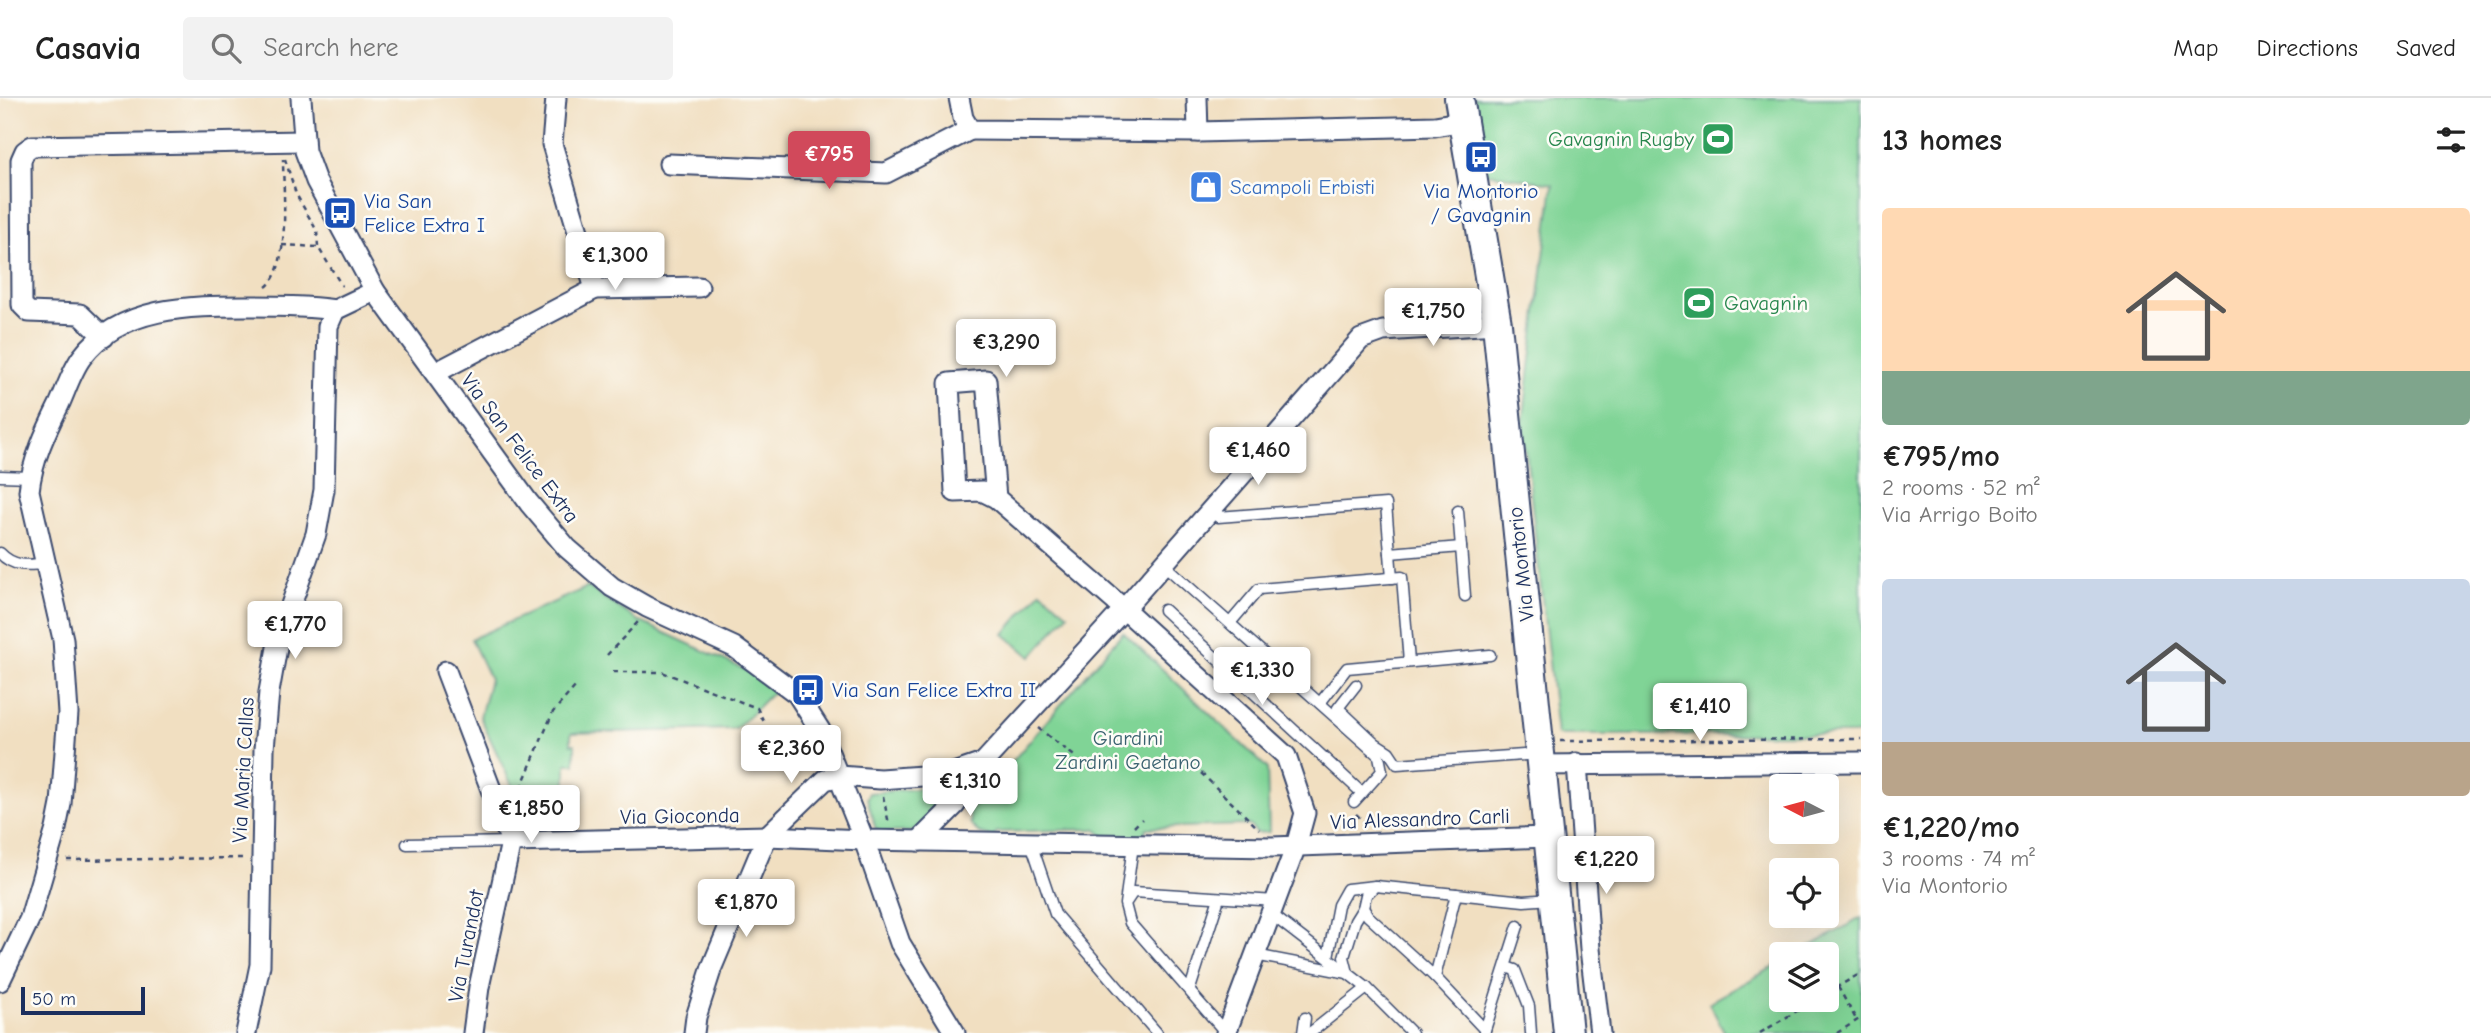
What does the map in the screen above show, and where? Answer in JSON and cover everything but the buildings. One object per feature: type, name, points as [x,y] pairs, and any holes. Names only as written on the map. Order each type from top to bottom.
[{"type":"street","name":"Via San Felice Extra","points":[[301,98],[305,151],[316,181],[375,291],[529,503],[567,548],[612,587],[646,607],[734,647],[797,694],[820,730],[864,840],[900,943],[955,1033]]},
{"type":"street","points":[[556,98],[552,144],[595,289]]},
{"type":"street","points":[[959,98],[963,118],[970,130]]},
{"type":"street","points":[[1197,98],[1198,132]]},
{"type":"street","points":[[669,164],[886,173],[970,130],[1198,132],[1435,126],[1461,110]]},
{"type":"street","name":"Via Montorio","points":[[1461,110],[1497,324],[1546,837],[1568,1033]]},
{"type":"street","points":[[104,337],[80,314],[29,312],[22,305],[21,160],[24,151],[32,146],[304,141]]},
{"type":"street","points":[[435,373],[595,289],[699,286]]},
{"type":"street","points":[[0,981],[30,918],[61,804],[67,701],[63,639],[31,506],[31,477],[52,419],[82,357],[104,337],[139,317],[167,309],[197,306],[343,306],[375,291]]},
{"type":"street","name":"Via Maria Callas","points":[[246,1033],[259,972],[264,749],[269,692],[278,642],[316,534],[324,489],[328,326],[343,306]]},
{"type":"street","points":[[919,841],[955,804],[983,763],[1124,609],[1362,339],[1383,331],[1497,324]]},
{"type":"street","points":[[996,498],[986,380],[949,383],[955,492],[982,491],[996,498],[1124,609],[1286,756],[1305,813],[1296,846],[1226,1033]]},
{"type":"street","points":[[446,671],[512,842]]},
{"type":"street","points":[[1539,754],[1577,763],[1861,762]]},
{"type":"street","points":[[839,776],[880,779],[951,774],[983,763]]},
{"type":"street","points":[[1577,763],[1590,949],[1600,1033]]},
{"type":"street","name":"Via Gioconda","points":[[767,836],[825,780],[839,776]]},
{"type":"street","points":[[694,1033],[696,1017],[712,967],[767,836]]},
{"type":"street","name":"Via Gioconda","points":[[512,842],[767,836],[864,840]]},
{"type":"street","name":"Via Alessandro Carli","points":[[864,840],[1272,847],[1546,837]]},
{"type":"street","name":"Via Turandot","points":[[472,1033],[479,987],[512,842]]},
{"type":"lane","points":[[0,476],[31,477]]},
{"type":"lane","points":[[1212,510],[1218,517],[1386,504],[1392,578]]},
{"type":"lane","points":[[1458,511],[1465,596]]},
{"type":"lane","points":[[1390,553],[1461,547]]},
{"type":"lane","points":[[0,553],[16,564],[46,563]]},
{"type":"lane","points":[[1163,564],[1379,756],[1382,771],[1354,802]]},
{"type":"lane","points":[[1230,623],[1259,589],[1402,577],[1409,662]]},
{"type":"lane","points":[[1164,610],[1362,793]]},
{"type":"lane","points":[[1320,703],[1347,668],[1490,655]]},
{"type":"lane","points":[[1356,685],[1338,708],[1375,743],[1389,752],[1397,764],[1539,754]]},
{"type":"lane","points":[[407,844],[512,842]]},
{"type":"lane","points":[[1031,843],[1055,914],[1157,1033]]},
{"type":"lane","points":[[1133,845],[1125,904],[1130,923],[1226,1033]]},
{"type":"lane","points":[[1328,957],[1338,905],[1347,889],[1375,886],[1524,901],[1553,899]]},
{"type":"lane","points":[[1348,973],[1344,957],[1355,921],[1363,908],[1366,895],[1375,886]]},
{"type":"lane","points":[[1125,904],[1133,892],[1219,898],[1273,907],[1367,988],[1412,1033]]},
{"type":"lane","points":[[1435,977],[1456,894]]},
{"type":"lane","points":[[1190,989],[1219,898]]},
{"type":"lane","points":[[1363,908],[1368,916],[1435,977],[1484,1032],[1518,926]]},
{"type":"lane","points":[[1255,955],[1348,973]]},
{"type":"lane","points":[[1506,967],[1514,970],[1529,1006],[1531,1033]]},
{"type":"lane","points":[[1310,1033],[1367,988]]},
{"type":"lane","points":[[1303,1033],[1305,1018]]},
{"type":"path","points":[[262,289],[272,282],[276,274],[282,245],[284,154],[296,194],[317,231],[318,247],[343,306]]},
{"type":"path","points":[[282,245],[318,247]]},
{"type":"path","points":[[607,655],[639,621],[646,607]]},
{"type":"path","points":[[613,672],[662,672],[757,708],[765,724]]},
{"type":"path","points":[[517,797],[553,712],[576,686]]},
{"type":"path","points":[[1024,717],[1077,758]]},
{"type":"path","points":[[1539,754],[1861,739]]},
{"type":"path","points":[[1201,773],[1263,832],[1272,847]]},
{"type":"path","points":[[880,779],[893,841]]},
{"type":"path","points":[[1354,802],[1349,807],[1385,843]]},
{"type":"path","points":[[59,860],[262,858]]},
{"type":"path","points":[[1839,986],[1861,973]]},
{"type":"path","points":[[1837,1033],[1859,1019],[1839,989]]},
{"type":"path","points":[[1760,1033],[1795,1012]]},
{"type":"path","points":[[1768,1028],[1771,1033]]},
{"type":"green space","name":"Gavagnin","points":[[1474,98],[1861,98],[1861,734],[1557,735],[1523,423],[1553,184],[1486,173]]},
{"type":"green space","points":[[588,587],[639,621],[746,670],[775,690],[736,729],[571,733],[571,744],[575,744],[575,764],[566,764],[566,797],[575,798],[576,824],[544,825],[528,820],[480,717],[490,679],[471,639]]},
{"type":"green space","points":[[1041,591],[1068,614],[1031,657],[1004,634]]},
{"type":"green space","name":"Giardini Zardini Gaetano","points":[[1123,632],[1267,768],[1269,832],[1257,833],[1249,825],[1147,828],[1142,839],[1109,842],[1096,829],[997,832],[993,837],[980,834],[971,825],[969,812]]},
{"type":"green space","points":[[949,786],[954,792],[919,828],[909,832],[876,830],[867,798],[869,793]]},
{"type":"green space","points":[[1861,918],[1861,1033],[1725,1033],[1709,1003],[1769,970],[1769,1012],[1839,1012],[1839,942],[1818,942]]},
{"type":"place","name":"Gavagnin Rugby","points":[[1718,139]]},
{"type":"place","name":"Via Montorio / Gavagnin","points":[[1481,157]]},
{"type":"place","name":"Scampoli Erbisti","points":[[1206,187]]},
{"type":"place","name":"Via San Felice Extra I","points":[[340,213]]},
{"type":"place","name":"Gavagnin","points":[[1699,303]]},
{"type":"place","name":"Via San Felice Extra II","points":[[808,690]]}]
